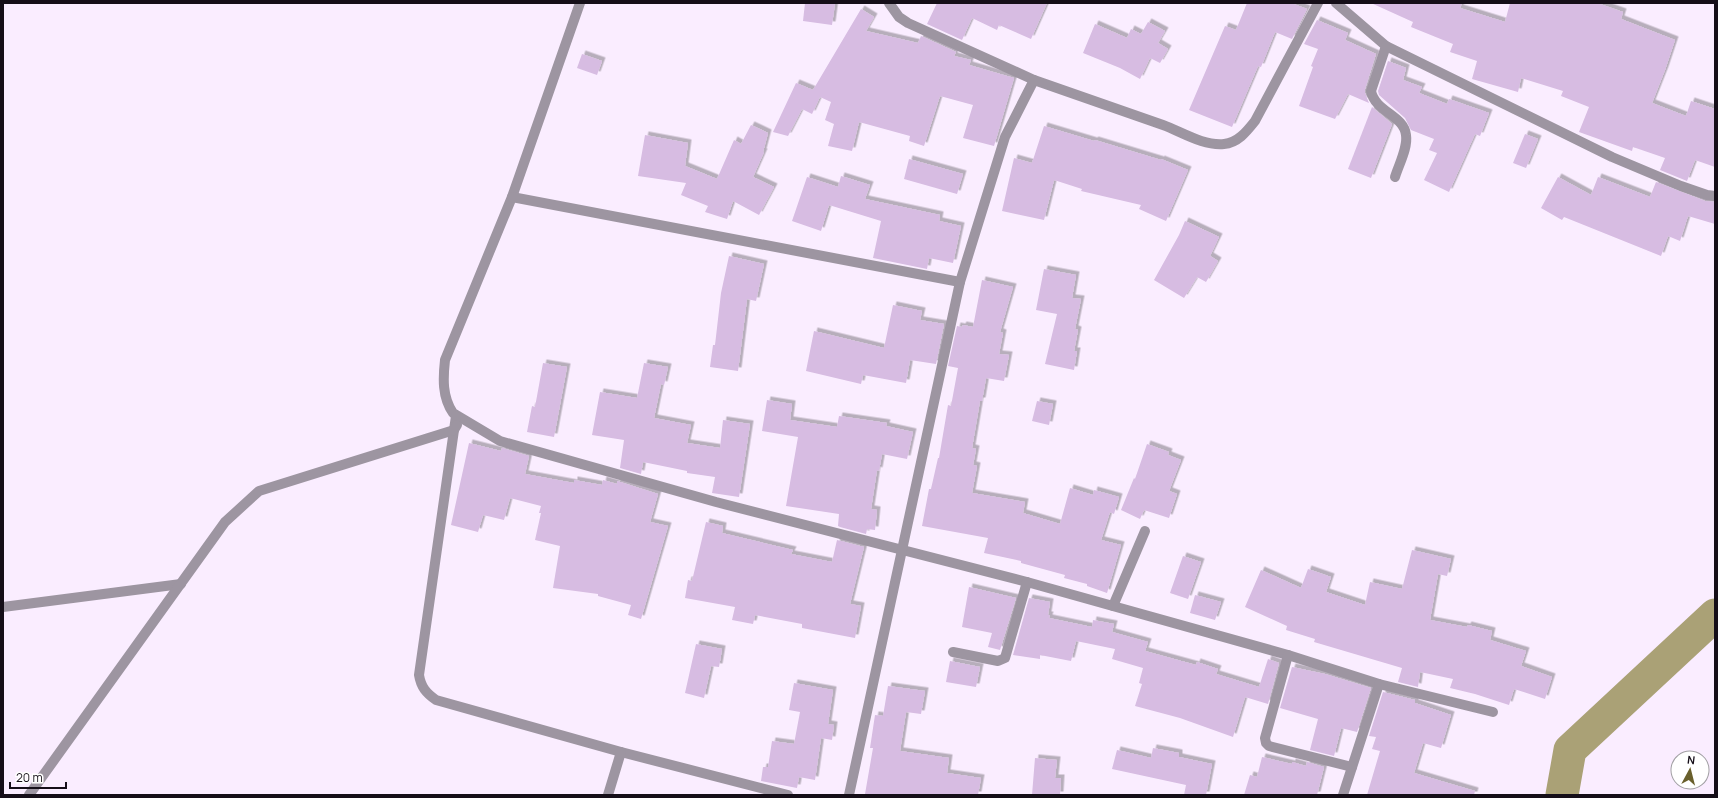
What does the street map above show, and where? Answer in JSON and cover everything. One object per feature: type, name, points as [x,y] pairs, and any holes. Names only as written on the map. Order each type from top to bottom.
[{"type":"street","points":[[580,3],[512,197],[446,360],[443,377],[444,391],[449,408],[459,417],[500,441],[716,502],[1027,582],[1288,655],[1379,684],[1493,712]]},
{"type":"street","points":[[889,3],[899,17],[908,23],[1034,80],[1165,126],[1197,139],[1212,143],[1225,144],[1236,140],[1246,133],[1255,121],[1318,3]]},
{"type":"street","points":[[1336,3],[1386,46],[1612,157],[1681,186],[1707,195],[1715,196]]},
{"type":"street","points":[[1386,46],[1371,91],[1372,96],[1380,107],[1402,124],[1406,135],[1406,145],[1394,177]]},
{"type":"street","points":[[849,795],[960,282],[1005,138],[1034,80]]},
{"type":"street","points":[[512,197],[960,282]]},
{"type":"street","points":[[459,417],[454,430],[419,675],[421,686],[436,700],[621,752],[788,795]]},
{"type":"street","points":[[29,795],[225,522],[259,491],[454,430]]},
{"type":"street","points":[[1113,606],[1145,531]]},
{"type":"street","points":[[953,652],[998,661],[1005,658],[1027,582]]},
{"type":"street","points":[[3,607],[181,584]]},
{"type":"street","points":[[1288,655],[1265,738],[1266,743],[1269,746],[1352,766]]},
{"type":"street","points":[[1343,795],[1379,684]]},
{"type":"street","points":[[608,795],[621,752]]},
{"type":"building","points":[[805,3],[835,3],[832,25],[803,21]]},
{"type":"building","points":[[937,3],[1047,3],[1031,39],[999,25],[997,30],[972,18],[962,40],[927,24]]},
{"type":"building","points":[[1247,3],[1291,3],[1307,9],[1292,39],[1275,32],[1261,67],[1258,66],[1232,127],[1189,110],[1225,26],[1236,30]]},
{"type":"building","points":[[1371,3],[1462,3],[1460,8],[1505,22],[1510,3],[1597,3],[1623,12],[1621,19],[1675,40],[1652,103],[1686,116],[1691,101],[1715,109],[1715,167],[1695,160],[1687,181],[1660,170],[1665,158],[1633,147],[1632,151],[1579,132],[1589,107],[1561,96],[1563,91],[1521,78],[1518,92],[1472,79],[1477,61],[1450,52],[1453,44],[1411,27],[1413,22]]},
{"type":"building","points":[[861,9],[874,17],[866,31],[918,43],[921,36],[956,52],[954,56],[971,60],[969,65],[1014,78],[994,146],[963,138],[973,105],[940,96],[924,146],[909,141],[910,136],[859,122],[852,151],[828,146],[834,124],[825,120],[831,102],[820,97],[812,114],[802,109],[788,136],[773,132],[796,83],[813,90]]},
{"type":"building","points":[[1317,20],[1348,33],[1345,40],[1376,54],[1365,89],[1369,103],[1348,94],[1335,119],[1299,106],[1313,67],[1311,66],[1318,49],[1304,44]]},
{"type":"building","points":[[1148,22],[1165,31],[1158,43],[1168,49],[1160,63],[1150,58],[1140,79],[1120,68],[1083,53],[1095,24],[1127,38],[1131,29],[1141,34]]},
{"type":"building","points":[[582,54],[602,61],[597,75],[577,68]]},
{"type":"building","points":[[1388,61],[1406,68],[1403,80],[1422,87],[1419,93],[1447,104],[1449,99],[1489,113],[1480,136],[1475,134],[1449,192],[1424,180],[1437,153],[1429,150],[1434,139],[1411,130],[1405,118],[1379,95],[1378,91]]},
{"type":"building","points":[[1372,107],[1392,124],[1371,178],[1348,169]]},
{"type":"building","points":[[751,125],[768,133],[764,152],[753,177],[774,187],[759,215],[733,201],[727,219],[705,212],[708,206],[681,195],[686,183],[638,176],[645,135],[688,143],[685,166],[717,179],[734,140],[741,144]]},
{"type":"building","points":[[1044,126],[1161,159],[1188,170],[1166,221],[1139,209],[1141,205],[1081,191],[1082,189],[1054,180],[1044,220],[1002,211],[1014,158],[1032,163]]},
{"type":"building","points":[[1525,134],[1538,139],[1526,168],[1513,163]]},
{"type":"building","points":[[909,159],[963,174],[957,194],[904,179]]},
{"type":"building","points":[[841,176],[870,185],[865,199],[940,215],[939,221],[961,226],[953,263],[929,258],[927,269],[873,258],[881,221],[829,205],[821,231],[792,221],[807,177],[838,187]]},
{"type":"building","points":[[1558,177],[1591,195],[1598,177],[1650,197],[1656,182],[1705,201],[1715,202],[1715,224],[1688,216],[1680,241],[1668,236],[1661,256],[1564,217],[1562,220],[1541,208]]},
{"type":"building","points":[[1185,221],[1219,237],[1210,256],[1218,261],[1206,282],[1197,277],[1184,298],[1154,280],[1179,235]]},
{"type":"building","points":[[729,256],[764,264],[756,301],[747,299],[738,371],[710,367],[713,345],[715,345],[721,293]]},
{"type":"building","points":[[1044,269],[1076,275],[1072,298],[1081,299],[1075,329],[1078,330],[1074,351],[1077,351],[1074,370],[1045,364],[1057,314],[1036,310]]},
{"type":"building","points":[[982,280],[1013,287],[1000,332],[1003,333],[999,354],[1009,355],[1004,381],[986,378],[982,401],[980,401],[972,448],[976,449],[973,465],[977,466],[972,493],[1025,502],[1023,513],[1060,524],[1070,488],[1093,495],[1094,490],[1119,497],[1114,514],[1110,512],[1101,540],[1121,545],[1107,593],[1087,586],[1087,584],[1064,578],[1065,575],[1021,563],[1021,561],[984,553],[988,538],[922,526],[929,489],[931,489],[939,458],[948,405],[951,406],[958,368],[948,366],[957,326],[962,327],[963,325],[973,327]]},
{"type":"building","points":[[893,305],[922,311],[920,320],[944,324],[936,364],[910,360],[906,383],[863,375],[861,384],[806,371],[814,331],[884,348]]},
{"type":"building","points":[[543,363],[567,367],[554,437],[527,432],[532,406],[535,407]]},
{"type":"building","points":[[644,363],[668,367],[664,385],[661,384],[654,418],[691,425],[687,443],[720,448],[723,420],[750,424],[739,497],[712,493],[715,477],[687,473],[687,471],[643,462],[641,474],[620,468],[624,440],[592,435],[600,392],[637,398]]},
{"type":"building","points":[[767,400],[792,404],[790,420],[837,427],[839,416],[887,423],[886,426],[913,432],[907,459],[882,454],[879,471],[877,470],[871,509],[877,510],[875,530],[867,529],[866,534],[840,527],[838,526],[839,514],[786,506],[798,437],[762,431]]},
{"type":"building","points":[[1037,401],[1053,404],[1049,425],[1032,421]]},
{"type":"building","points":[[469,443],[501,451],[502,448],[529,456],[525,474],[574,483],[574,480],[602,485],[603,480],[617,484],[617,481],[658,494],[650,522],[668,526],[641,619],[628,615],[631,605],[598,596],[598,594],[553,588],[560,546],[535,540],[541,513],[539,513],[541,506],[510,498],[504,520],[483,515],[478,532],[451,525]]},
{"type":"building","points":[[1147,444],[1169,452],[1168,455],[1181,460],[1169,491],[1177,494],[1169,518],[1144,510],[1140,519],[1121,510],[1134,478],[1135,479]]},
{"type":"building","points":[[706,522],[723,526],[722,533],[793,550],[791,554],[832,562],[837,540],[864,547],[850,604],[861,606],[855,638],[802,628],[802,624],[755,615],[753,624],[732,620],[735,607],[685,598],[688,580],[692,581]]},
{"type":"building","points":[[1412,550],[1451,559],[1447,576],[1438,574],[1430,620],[1467,627],[1468,625],[1492,631],[1490,640],[1526,651],[1521,666],[1552,677],[1545,699],[1514,689],[1509,705],[1450,688],[1453,679],[1420,672],[1418,687],[1398,682],[1402,668],[1314,642],[1315,639],[1286,630],[1287,626],[1245,607],[1261,570],[1301,588],[1308,569],[1331,577],[1326,592],[1365,605],[1370,582],[1402,589]]},
{"type":"building","points":[[1183,556],[1201,562],[1188,599],[1170,593]]},
{"type":"building","points":[[969,587],[1016,598],[1000,650],[988,647],[992,633],[962,627]]},
{"type":"building","points":[[1195,595],[1221,602],[1215,620],[1190,613]]},
{"type":"building","points":[[1029,598],[1050,602],[1049,618],[1092,627],[1093,620],[1114,624],[1112,632],[1148,642],[1145,651],[1196,665],[1197,662],[1218,669],[1216,674],[1259,687],[1268,659],[1279,663],[1268,704],[1245,697],[1233,737],[1180,718],[1135,706],[1142,684],[1139,683],[1143,668],[1112,659],[1115,649],[1076,641],[1071,661],[1040,655],[1040,659],[1013,655]]},
{"type":"building","points":[[696,644],[722,649],[719,667],[711,666],[704,698],[685,693]]},
{"type":"building","points":[[950,661],[980,667],[976,687],[946,682]]},
{"type":"building","points":[[1292,667],[1325,674],[1371,688],[1357,732],[1341,728],[1334,756],[1310,750],[1318,719],[1280,708]]},
{"type":"building","points":[[794,683],[833,690],[828,724],[834,725],[832,740],[821,738],[815,780],[799,777],[797,788],[761,781],[763,767],[768,767],[772,741],[794,744],[800,712],[789,710]]},
{"type":"building","points":[[888,686],[925,691],[921,714],[906,712],[900,751],[949,758],[947,773],[981,778],[978,795],[865,794],[873,748],[870,748],[875,715],[883,716]]},
{"type":"building","points":[[1383,692],[1415,700],[1415,703],[1451,715],[1441,748],[1423,743],[1414,773],[1475,791],[1474,795],[1367,795],[1380,751],[1372,749],[1376,737],[1369,736]]},
{"type":"building","points":[[1153,748],[1179,753],[1179,757],[1212,764],[1206,795],[1184,795],[1186,785],[1112,769],[1117,750],[1151,758]]},
{"type":"building","points":[[1262,757],[1306,766],[1307,762],[1324,767],[1317,795],[1244,795],[1250,775],[1257,777]]},
{"type":"building","points":[[1035,758],[1057,760],[1055,778],[1061,778],[1060,795],[1032,795]]},
{"type":"waterway","points":[[1562,795],[1570,750],[1715,615]]}]
